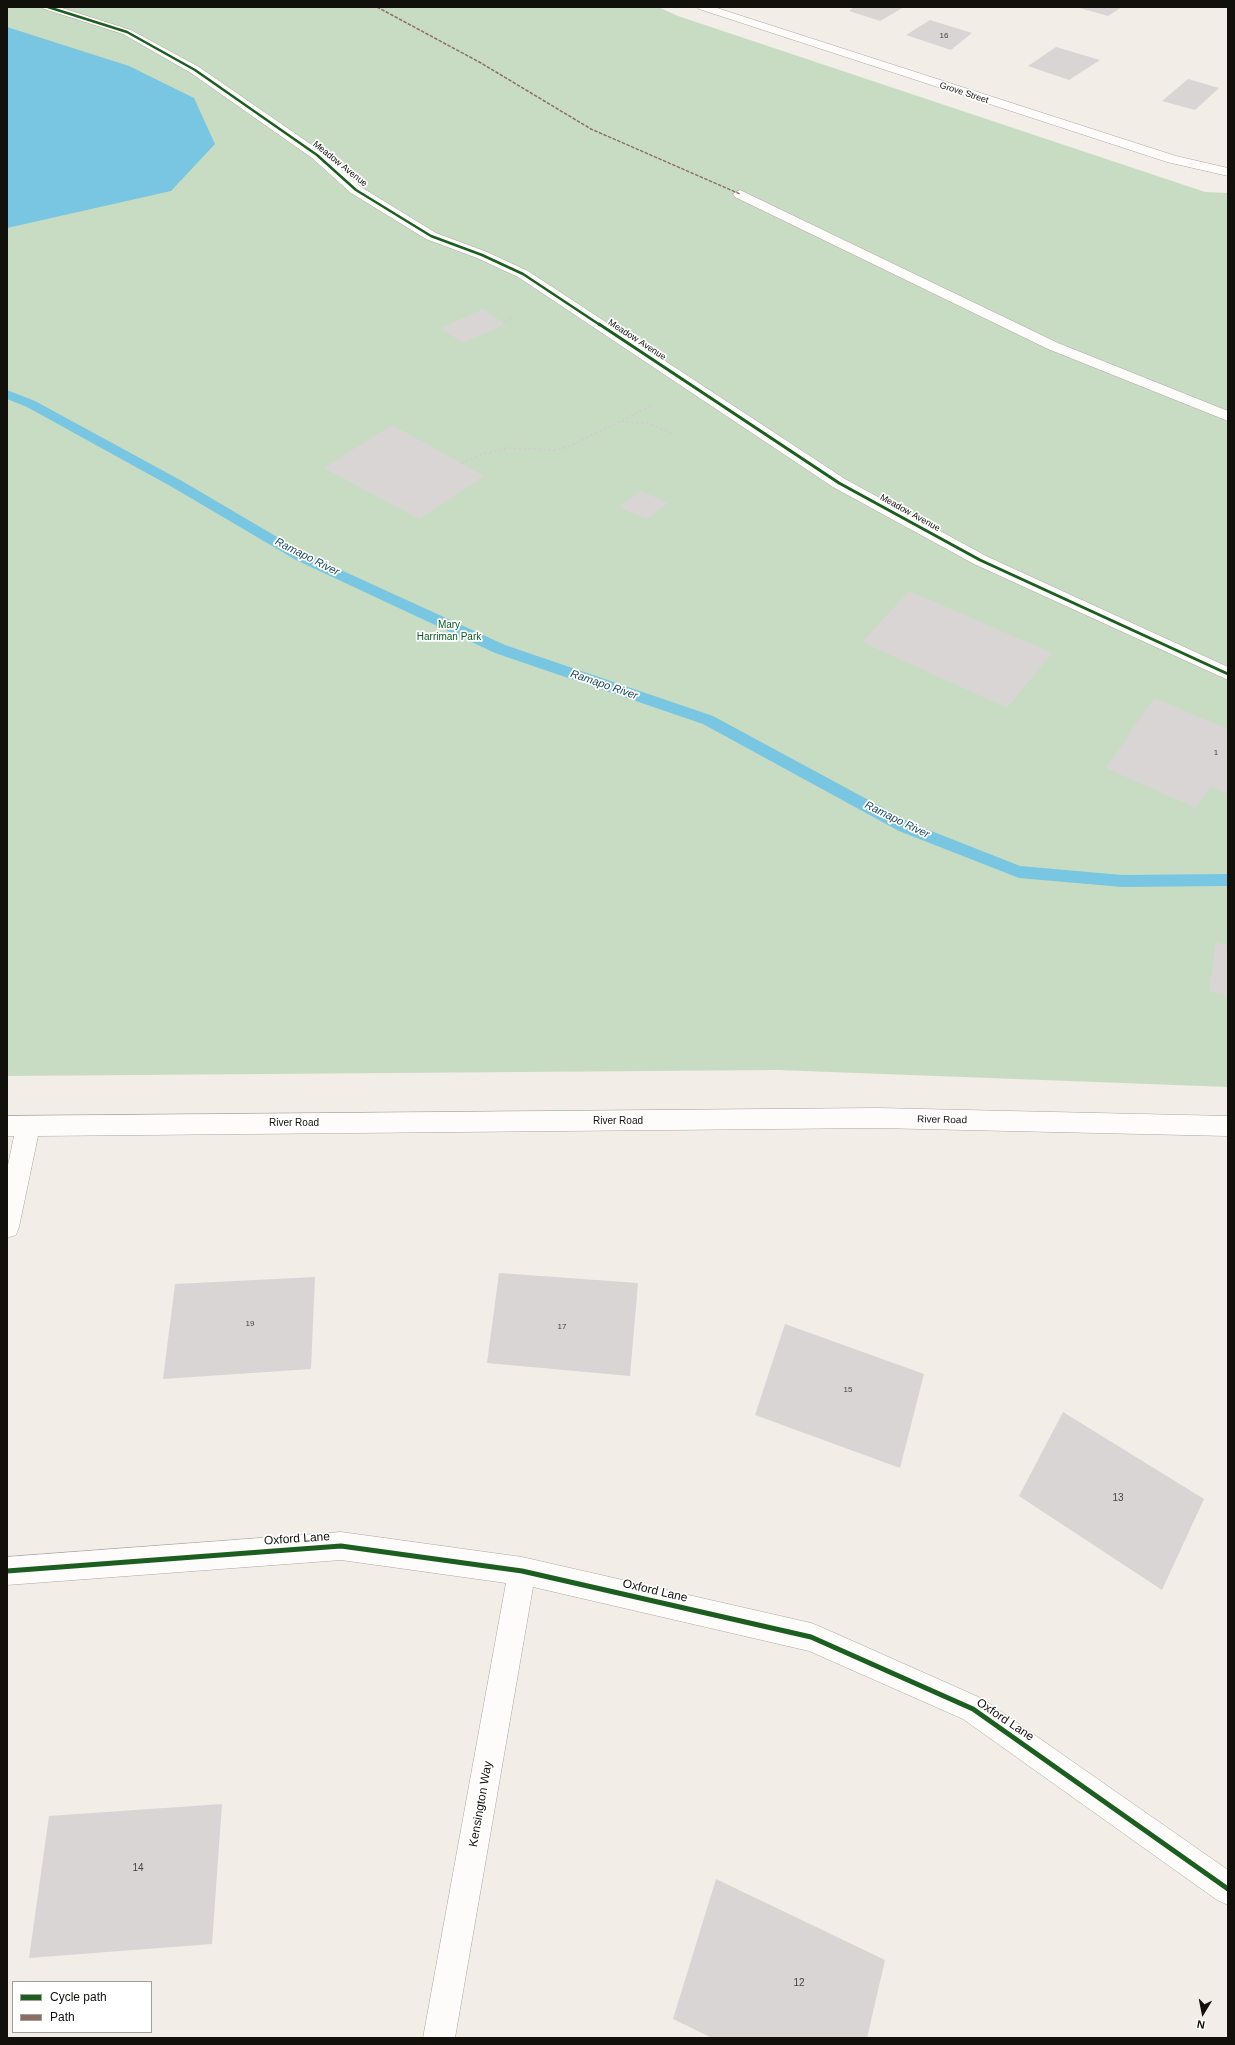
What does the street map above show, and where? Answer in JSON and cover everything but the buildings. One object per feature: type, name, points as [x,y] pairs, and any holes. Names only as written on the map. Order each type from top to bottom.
[{"type":"street","name":"Meadow Avenue","points":[[48,7],[127,32],[195,70],[317,155],[356,190],[431,236],[523,274],[839,483],[980,560],[1228,674]]},
{"type":"street","name":"Grove Street","points":[[703,7],[1165,157],[1228,172]]},
{"type":"street","points":[[740,194],[1053,346],[1228,416]]},
{"type":"street","name":"River Road","points":[[18,1126],[878,1118],[1228,1126]]},
{"type":"street","points":[[7,1227],[18,1126]]},
{"type":"street","name":"Oxford Lane","points":[[7,1571],[342,1546],[522,1571],[811,1637],[974,1709],[1228,1889]]},
{"type":"street","name":"Kensington Way","points":[[439,2038],[522,1571]]},
{"type":"path","points":[[461,463],[482,454],[509,448],[555,450],[570,446],[657,403]]},
{"type":"path","points":[[617,422],[635,420],[648,421],[671,433]]},
{"type":"green space","name":"Mary Harriman Park","points":[[7,7],[658,7],[678,16],[1205,192],[1228,193],[1228,1087],[778,1070],[7,1076]]},
{"type":"water","points":[[7,27],[129,66],[194,98],[215,144],[171,191],[7,228]]},
{"type":"waterway","name":"Ramapo River","points":[[7,394],[31,404],[177,484],[301,557],[500,649],[708,720],[905,827],[1019,872],[1122,881],[1228,880]]},
{"type":"marked path","points":[[377,7],[481,63],[591,129],[740,194]]},
{"type":"cycle path","points":[[48,7],[127,32],[195,70],[317,155],[356,190],[431,236],[482,255],[523,274],[839,483],[980,560],[1228,674]]},
{"type":"cycle path","points":[[7,1571],[341,1546],[522,1571],[811,1637],[973,1709],[1228,1889]]}]
